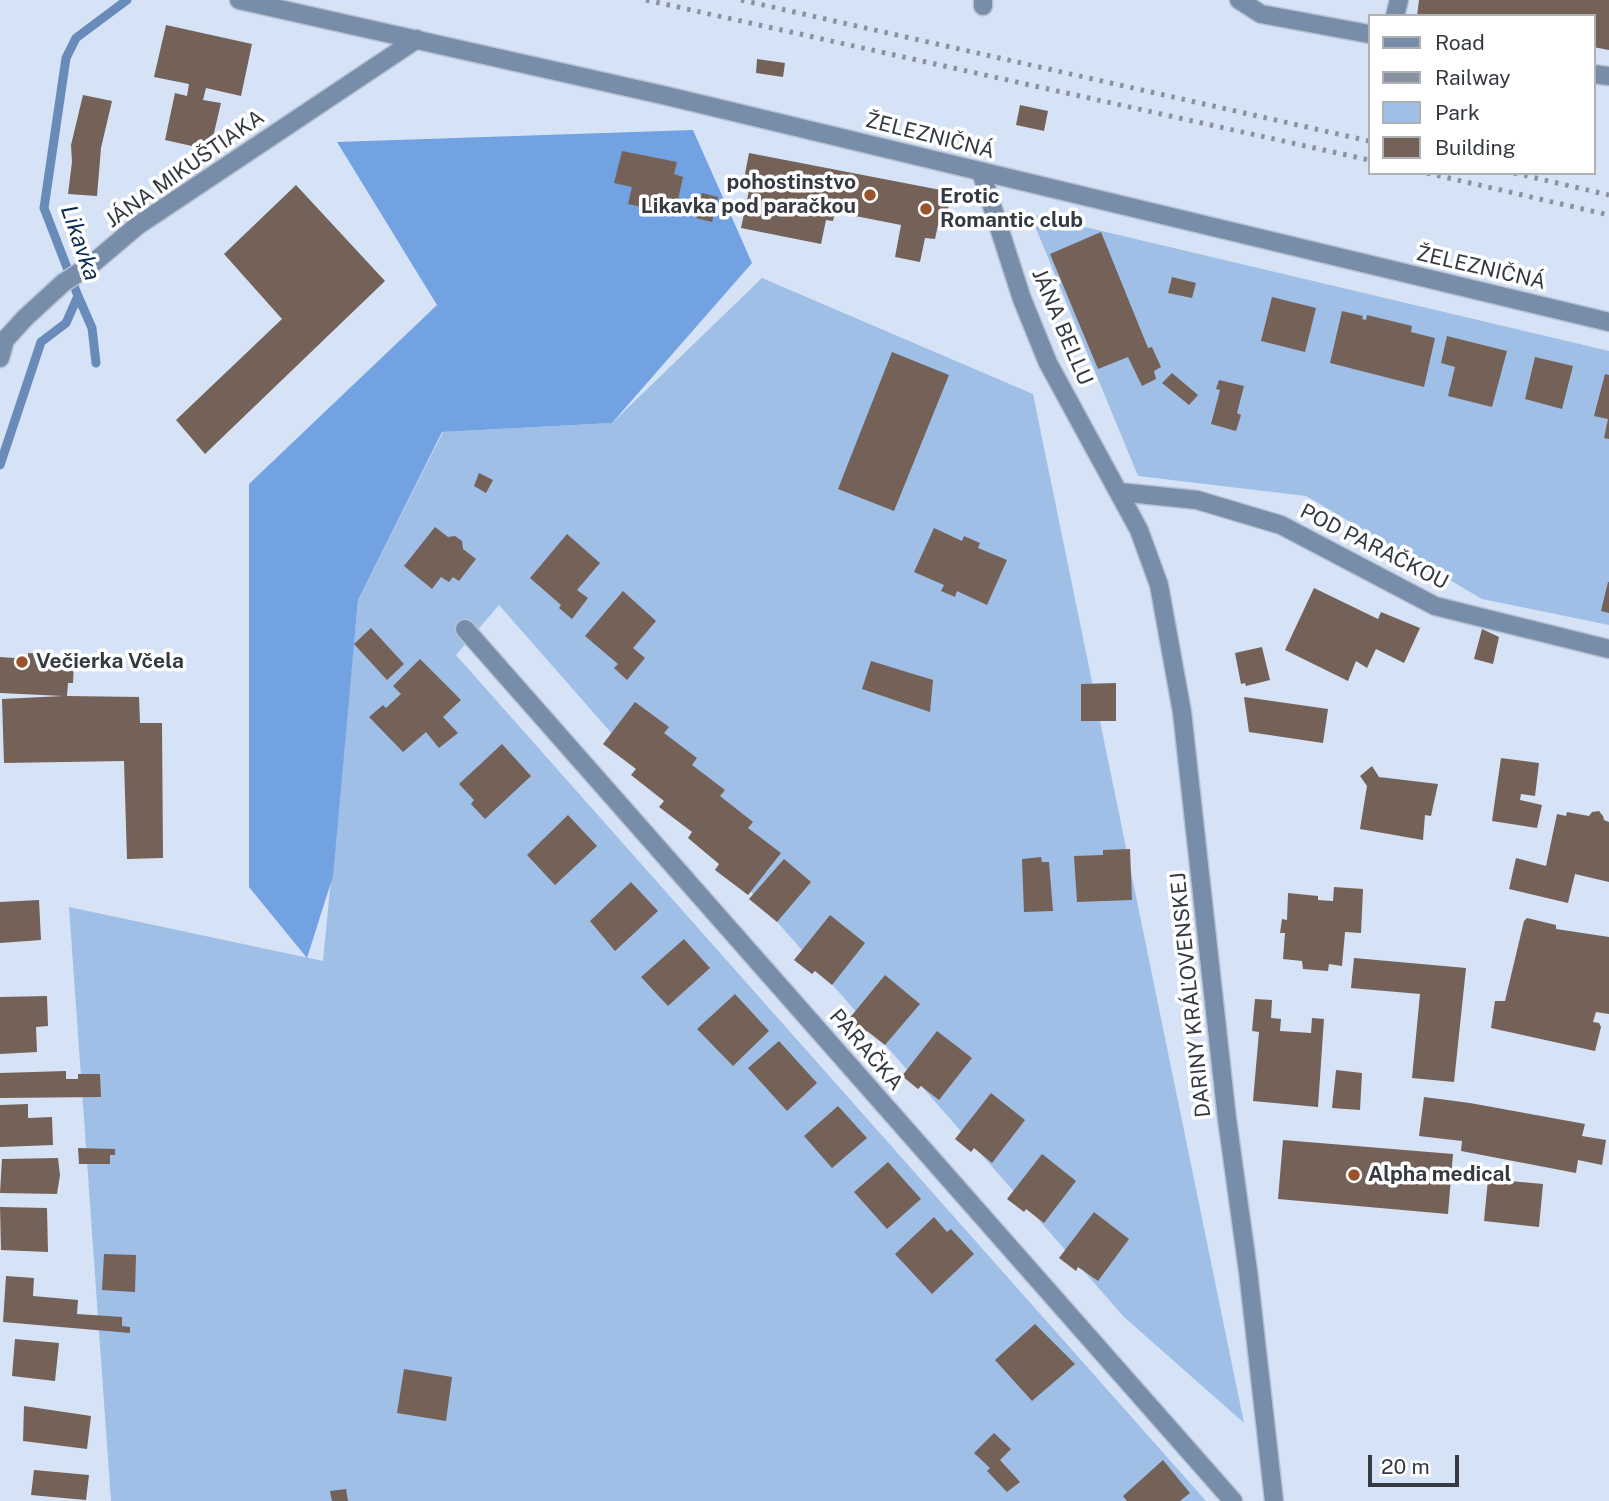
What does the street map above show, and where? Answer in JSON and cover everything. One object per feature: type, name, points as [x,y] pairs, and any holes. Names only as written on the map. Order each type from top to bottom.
[{"type":"street","name":"ŽELEZNIČNÁ","points":[[239,0],[667,96],[1609,322]]},
{"type":"street","points":[[1240,0],[1261,14],[1368,34]]},
{"type":"street","name":"JÁNA MIKUŠTIAKA","points":[[0,358],[5,341],[25,318],[63,283],[92,264],[137,226],[417,39]]},
{"type":"street","name":"JÁNA BELLU","points":[[981,172],[1022,299],[1048,363],[1119,492]]},
{"type":"street","name":"POD PARAČKOU","points":[[1119,492],[1197,500],[1281,525],[1434,606],[1609,649]]},
{"type":"street","name":"DARINY KRÁĽOVENSKEJ","points":[[1119,492],[1139,530],[1159,585],[1182,712],[1227,1119],[1248,1271],[1274,1501]]},
{"type":"street","name":"PARAČKA","points":[[465,629],[1233,1501]]},
{"type":"green space","points":[[1030,214],[1609,351],[1609,625],[1482,599],[1306,496],[1138,476]]},
{"type":"green space","points":[[762,278],[1033,394],[1244,1423],[1124,1317],[499,605],[456,655],[1206,1501],[111,1501],[69,907],[323,961],[358,600],[443,432],[612,423]]},
{"type":"shaded area","points":[[693,130],[752,263],[612,423],[442,432],[358,600],[333,876],[307,958],[249,887],[249,484],[437,305],[337,142]]},
{"type":"building","points":[[1419,0],[1609,0],[1609,50],[1595,47],[1595,14],[1417,14]]},
{"type":"building","points":[[166,25],[252,44],[241,96],[206,88],[203,100],[221,103],[210,150],[165,140],[175,93],[187,96],[189,84],[154,77]]},
{"type":"building","points":[[757,59],[785,63],[783,77],[756,73]]},
{"type":"building","points":[[83,95],[112,101],[101,148],[97,196],[68,194],[71,145]]},
{"type":"building","points":[[1020,105],[1048,111],[1044,131],[1016,125]]},
{"type":"building","points":[[622,151],[677,162],[674,174],[683,177],[678,200],[669,199],[666,212],[628,204],[632,187],[614,183]]},
{"type":"building","points":[[749,153],[951,192],[945,226],[938,225],[935,239],[925,238],[920,262],[895,257],[901,225],[835,212],[833,221],[826,220],[821,244],[741,228],[751,181],[744,179]]},
{"type":"building","points":[[296,185],[385,281],[205,454],[176,420],[282,319],[224,254]]},
{"type":"building","points":[[702,193],[718,197],[712,222],[696,218]]},
{"type":"building","points":[[1101,232],[1148,348],[1152,347],[1161,367],[1154,371],[1156,379],[1142,386],[1128,357],[1098,369],[1050,254]]},
{"type":"building","points":[[1172,277],[1196,283],[1192,298],[1168,293]]},
{"type":"building","points":[[1272,297],[1316,308],[1305,352],[1261,341]]},
{"type":"building","points":[[1342,311],[1363,316],[1362,319],[1366,320],[1367,315],[1412,326],[1411,332],[1435,338],[1424,387],[1330,363]]},
{"type":"building","points":[[1447,336],[1507,351],[1492,407],[1448,396],[1455,367],[1441,363]]},
{"type":"building","points":[[892,352],[949,375],[894,511],[838,489]]},
{"type":"building","points":[[1535,357],[1573,366],[1562,409],[1525,399]]},
{"type":"building","points":[[1172,373],[1198,395],[1189,405],[1162,383]]},
{"type":"building","points":[[1605,374],[1609,375],[1609,439],[1604,438],[1608,419],[1594,416]]},
{"type":"building","points":[[1219,380],[1244,386],[1237,413],[1241,415],[1236,431],[1211,424],[1220,390],[1216,389]]},
{"type":"building","points":[[479,473],[493,480],[486,493],[474,486]]},
{"type":"building","points":[[435,527],[448,537],[455,536],[462,541],[463,549],[476,559],[459,581],[453,577],[449,582],[441,577],[432,589],[404,566]]},
{"type":"building","points":[[934,528],[962,541],[964,536],[980,543],[978,548],[1007,560],[987,605],[957,591],[955,597],[941,591],[944,585],[914,572]]},
{"type":"building","points":[[567,534],[600,563],[577,590],[588,598],[572,619],[559,608],[561,605],[530,578]]},
{"type":"building","points":[[1609,582],[1609,613],[1601,611]]},
{"type":"building","points":[[1314,588],[1378,619],[1381,612],[1420,628],[1404,663],[1376,649],[1367,668],[1356,661],[1348,681],[1285,650]]},
{"type":"building","points":[[623,591],[656,621],[633,648],[645,658],[627,680],[614,668],[618,664],[585,636]]},
{"type":"building","points":[[371,628],[404,664],[387,680],[354,644]]},
{"type":"building","points":[[1482,629],[1499,637],[1493,664],[1474,659]]},
{"type":"building","points":[[1262,647],[1270,680],[1246,686],[1245,683],[1241,684],[1235,653]]},
{"type":"building","points":[[28,653],[45,654],[45,660],[74,661],[73,683],[68,683],[67,696],[139,697],[140,723],[162,723],[163,858],[127,859],[124,761],[4,763],[2,699],[63,696],[0,693],[0,657],[28,659]]},
{"type":"building","points":[[420,659],[461,700],[443,717],[458,733],[439,748],[426,732],[403,752],[369,717],[383,705],[386,708],[401,694],[393,686]]},
{"type":"building","points":[[871,661],[933,680],[930,712],[862,689]]},
{"type":"building","points":[[1116,683],[1116,721],[1081,721],[1081,684]]},
{"type":"building","points":[[1244,697],[1328,709],[1323,743],[1249,732]]},
{"type":"building","points":[[635,702],[669,727],[664,733],[697,758],[692,765],[725,790],[720,796],[753,822],[748,828],[781,853],[748,895],[715,870],[719,864],[688,838],[692,832],[659,807],[664,801],[631,775],[636,769],[603,744]]},
{"type":"building","points":[[502,744],[531,776],[485,819],[471,804],[474,800],[459,784]]},
{"type":"building","points":[[1501,758],[1539,763],[1535,796],[1521,794],[1520,800],[1542,805],[1537,828],[1492,821]]},
{"type":"building","points":[[1372,766],[1379,777],[1438,784],[1431,816],[1425,815],[1423,840],[1360,829],[1367,786],[1360,776]]},
{"type":"building","points":[[1599,811],[1604,820],[1609,822],[1609,882],[1575,874],[1568,903],[1509,889],[1516,858],[1546,866],[1557,814],[1566,816],[1567,812],[1589,816],[1592,812]]},
{"type":"building","points":[[568,815],[597,846],[555,885],[527,855]]},
{"type":"building","points":[[1130,849],[1132,900],[1077,902],[1074,856],[1103,855],[1103,850]]},
{"type":"building","points":[[1041,857],[1042,862],[1049,862],[1053,911],[1024,912],[1022,859]]},
{"type":"building","points":[[784,859],[811,882],[777,922],[749,899]]},
{"type":"building","points":[[631,882],[658,911],[615,951],[590,921]]},
{"type":"building","points":[[1334,887],[1363,889],[1361,933],[1345,932],[1342,966],[1329,964],[1328,971],[1303,969],[1302,961],[1283,959],[1285,933],[1280,933],[1282,919],[1287,920],[1288,893],[1318,896],[1318,900],[1333,901]]},
{"type":"building","points":[[39,900],[41,940],[0,943],[0,902]]},
{"type":"building","points":[[830,915],[865,943],[832,985],[815,971],[812,974],[794,960]]},
{"type":"building","points":[[1527,918],[1556,925],[1556,929],[1609,937],[1609,1014],[1596,1012],[1593,1022],[1599,1023],[1601,1027],[1595,1051],[1491,1028],[1495,1001],[1505,1001],[1524,921]]},
{"type":"building","points":[[684,939],[710,968],[668,1006],[641,977]]},
{"type":"building","points":[[1354,958],[1466,968],[1454,1082],[1412,1078],[1420,994],[1351,988]]},
{"type":"building","points":[[885,975],[920,1004],[885,1045],[867,1031],[864,1034],[848,1020]]},
{"type":"building","points":[[735,994],[769,1031],[733,1066],[697,1029]]},
{"type":"building","points":[[47,996],[48,1026],[36,1027],[37,1052],[0,1054],[0,997]]},
{"type":"building","points":[[1255,999],[1272,1000],[1271,1018],[1281,1019],[1280,1031],[1311,1033],[1312,1018],[1324,1019],[1318,1107],[1253,1101],[1259,1032],[1252,1031]]},
{"type":"building","points":[[937,1031],[972,1058],[939,1100],[921,1086],[918,1089],[902,1076]]},
{"type":"building","points":[[779,1041],[817,1083],[787,1111],[748,1068]]},
{"type":"building","points":[[1336,1070],[1362,1073],[1360,1110],[1332,1108]]},
{"type":"building","points":[[66,1071],[66,1079],[78,1079],[78,1074],[100,1074],[101,1097],[0,1098],[0,1073]]},
{"type":"building","points":[[991,1093],[1025,1120],[992,1163],[974,1148],[971,1152],[955,1139]]},
{"type":"building","points":[[1424,1097],[1585,1124],[1582,1136],[1606,1140],[1602,1165],[1578,1160],[1576,1173],[1461,1151],[1462,1141],[1419,1136]]},
{"type":"building","points":[[28,1104],[28,1118],[52,1117],[53,1145],[0,1147],[0,1105]]},
{"type":"building","points":[[838,1106],[867,1138],[832,1168],[804,1136]]},
{"type":"building","points":[[1283,1140],[1453,1154],[1448,1214],[1278,1199]]},
{"type":"building","points":[[78,1148],[115,1149],[115,1155],[110,1155],[110,1164],[79,1164]]},
{"type":"building","points":[[1042,1154],[1076,1181],[1044,1223],[1007,1199]]},
{"type":"building","points":[[58,1158],[60,1175],[57,1194],[0,1193],[2,1159]]},
{"type":"building","points":[[888,1162],[921,1199],[887,1229],[854,1192]]},
{"type":"building","points":[[1488,1179],[1543,1184],[1539,1227],[1484,1221]]},
{"type":"building","points":[[0,1207],[47,1208],[48,1252],[1,1250]]},
{"type":"building","points":[[1094,1212],[1129,1239],[1098,1281],[1078,1267],[1076,1271],[1059,1258]]},
{"type":"building","points":[[934,1217],[947,1232],[951,1229],[974,1254],[932,1294],[895,1254]]},
{"type":"building","points":[[104,1254],[136,1255],[135,1292],[102,1290]]},
{"type":"building","points":[[6,1276],[34,1278],[33,1296],[78,1300],[77,1314],[122,1317],[122,1326],[130,1327],[130,1333],[3,1322]]},
{"type":"building","points":[[1035,1324],[1075,1364],[1032,1401],[995,1360]]},
{"type":"building","points":[[15,1339],[59,1343],[55,1381],[12,1376]]},
{"type":"building","points":[[404,1369],[452,1377],[446,1421],[397,1413]]},
{"type":"building","points":[[24,1406],[91,1416],[87,1449],[23,1441]]},
{"type":"building","points":[[994,1433],[1011,1449],[1000,1460],[1020,1482],[1007,1492],[987,1471],[990,1468],[974,1453]]},
{"type":"building","points":[[1163,1460],[1190,1493],[1180,1501],[1127,1501],[1123,1496]]},
{"type":"building","points":[[34,1470],[89,1475],[86,1500],[31,1495]]},
{"type":"building","points":[[346,1489],[348,1501],[332,1501],[330,1491]]},
{"type":"waterway","name":"Likavka","points":[[0,465],[41,342],[66,323],[78,296],[44,208],[66,58],[76,38],[127,0]]},
{"type":"waterway","points":[[78,296],[92,328],[96,363]]},
{"type":"railway","points":[[646,0],[1368,160]]},
{"type":"railway","points":[[741,0],[1368,141]]},
{"type":"railway","points":[[1436,175],[1609,215]]},
{"type":"railway","points":[[1523,175],[1609,195]]},
{"type":"place","name":"pohostinstvo Likavka pod paračkou","points":[[870,195]]},
{"type":"place","name":"Erotic Romantic club","points":[[926,209]]},
{"type":"place","name":"Večierka Včela","points":[[22,662]]},
{"type":"place","name":"Alpha medical","points":[[1354,1175]]}]
